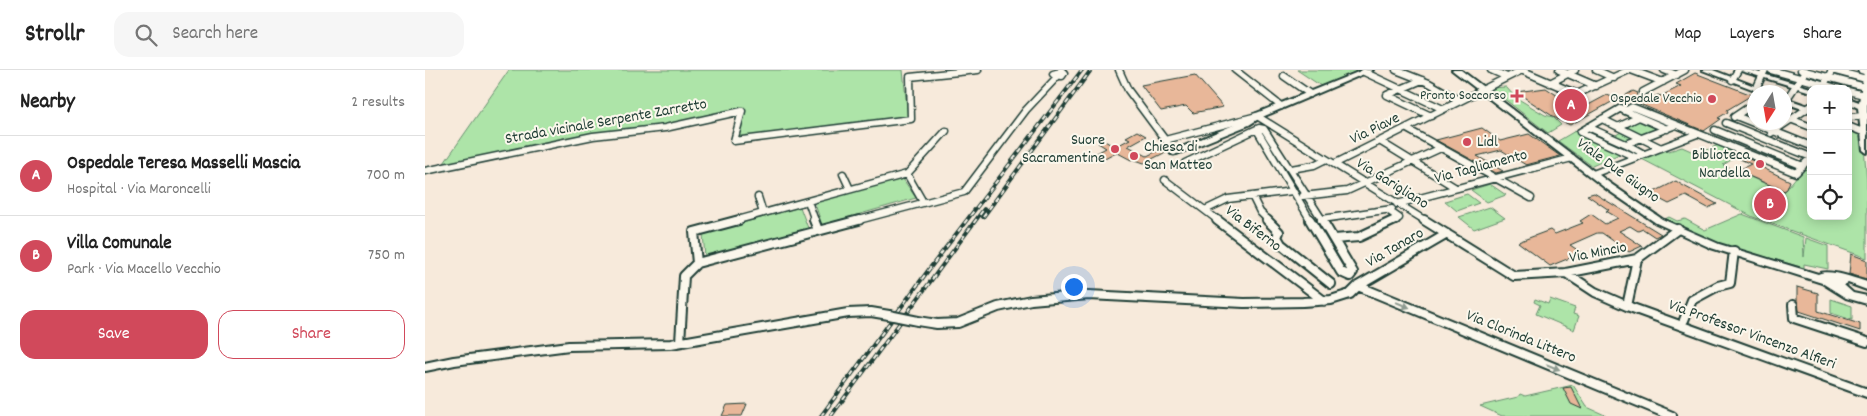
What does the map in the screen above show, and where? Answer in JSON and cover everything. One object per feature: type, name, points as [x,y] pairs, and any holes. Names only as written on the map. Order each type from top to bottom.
[{"type":"main road","name":"Viale Due Giugno","points":[[1458,70],[1593,174],[1659,221],[1715,246],[1826,280],[1848,294],[1867,300]]},
{"type":"main road","points":[[1706,70],[1747,86]]},
{"type":"main road","points":[[1742,70],[1763,73],[1807,89]]},
{"type":"main road","points":[[1174,152],[1367,71]]},
{"type":"main road","points":[[1867,74],[1865,97],[1867,149]]},
{"type":"main road","points":[[1852,99],[1865,97]]},
{"type":"main road","points":[[1792,102],[1807,107]]},
{"type":"main road","name":"Viale Due Giugno","points":[[1778,265],[1867,286]]},
{"type":"main road","points":[[1848,280],[1838,283],[1848,294],[1867,306]]},
{"type":"street","name":"Strada vicinale Serpente Zarretto","points":[[425,172],[593,136],[665,128],[742,110],[734,142],[911,119],[910,77],[978,70]]},
{"type":"street","points":[[1119,70],[1128,90],[1174,152]]},
{"type":"street","points":[[1235,70],[1281,106]]},
{"type":"street","points":[[1397,70],[1422,80],[1459,100]]},
{"type":"street","points":[[1491,70],[1507,77]]},
{"type":"street","points":[[1521,70],[1577,94],[1630,70],[1663,82]]},
{"type":"street","name":"Via Piave","points":[[1334,164],[1407,129],[1459,100],[1521,70]]},
{"type":"street","points":[[1559,70],[1596,86]]},
{"type":"street","points":[[1550,83],[1575,70]]},
{"type":"street","points":[[1596,70],[1614,78]]},
{"type":"street","points":[[1664,70],[1677,75]]},
{"type":"street","points":[[1643,92],[1685,70]]},
{"type":"street","points":[[1732,80],[1738,70]]},
{"type":"street","points":[[1771,70],[1788,72],[1819,85]]},
{"type":"street","points":[[1792,90],[1805,70],[1827,77],[1865,97]]},
{"type":"street","points":[[1823,85],[1832,70],[1865,97]]},
{"type":"street","points":[[1861,70],[1867,74]]},
{"type":"street","points":[[1367,71],[1443,110]]},
{"type":"street","points":[[680,342],[684,276],[697,263],[964,192],[1026,110],[1060,73]]},
{"type":"street","points":[[1758,85],[1763,73]]},
{"type":"street","points":[[1285,76],[1310,94]]},
{"type":"street","points":[[1422,80],[1387,95],[1431,116]]},
{"type":"street","points":[[1852,92],[1865,97]]},
{"type":"street","points":[[1852,112],[1865,97]]},
{"type":"street","points":[[1635,158],[1580,132],[1620,109],[1627,110],[1632,107],[1796,174],[1807,162]]},
{"type":"street","points":[[1620,109],[1667,129]]},
{"type":"street","points":[[1593,174],[1644,154],[1715,130],[1747,109]]},
{"type":"street","points":[[1792,116],[1807,109]]},
{"type":"street","points":[[1165,140],[1257,116],[1258,129],[1294,194],[1341,272],[1350,276],[1358,286]]},
{"type":"street","name":"Via Garigliano","points":[[1257,116],[1514,276]]},
{"type":"street","points":[[1736,116],[1807,144]]},
{"type":"street","points":[[1618,127],[1639,117]]},
{"type":"street","points":[[1602,119],[1661,148]]},
{"type":"street","points":[[1792,120],[1807,125]]},
{"type":"street","points":[[1726,123],[1807,155]]},
{"type":"street","points":[[1626,144],[1676,125]]},
{"type":"street","points":[[1588,127],[1644,154]]},
{"type":"street","points":[[1185,163],[1258,129],[1264,128],[1334,239],[1353,272],[1350,276]]},
{"type":"street","points":[[1852,128],[1865,133]]},
{"type":"street","points":[[1407,129],[1531,198]]},
{"type":"street","points":[[1715,130],[1803,166]]},
{"type":"street","points":[[697,263],[693,232],[907,174],[947,131]]},
{"type":"street","points":[[1755,146],[1775,131]]},
{"type":"street","points":[[1381,142],[1456,188]]},
{"type":"street","points":[[1205,210],[1228,199],[1294,194],[1307,196],[1347,191],[1441,148]]},
{"type":"street","name":"Via Tagliamento","points":[[1389,211],[1399,204],[1572,158]]},
{"type":"street","points":[[1291,169],[1314,165],[1325,159]]},
{"type":"street","points":[[843,174],[850,189]]},
{"type":"street","points":[[907,174],[923,202]]},
{"type":"street","name":"Via Biferno","points":[[1165,180],[1325,300]]},
{"type":"street","points":[[1252,196],[1260,212],[1279,232],[1277,237],[1281,244],[1331,284]]},
{"type":"street","points":[[758,197],[763,213]]},
{"type":"street","points":[[807,201],[818,230]]},
{"type":"street","points":[[1322,219],[1389,211],[1399,218],[1359,237],[1334,239]]},
{"type":"street","name":"Via Mincio","points":[[1514,276],[1566,273],[1637,259],[1679,229]]},
{"type":"street","name":"Via Tanaro","points":[[425,367],[454,361],[569,346],[680,342],[848,313],[871,312],[937,324],[958,323],[998,307],[1031,300],[1089,295],[1244,303],[1325,300],[1350,294],[1358,286],[1447,234]]},
{"type":"street","points":[[1684,320],[1692,300],[1718,286],[1730,283],[1734,252]]},
{"type":"street","points":[[1627,306],[1637,259]]},
{"type":"street","name":"Via Professor Vincenzo Alfieri","points":[[1566,273],[1595,292],[1627,306],[1867,393]]},
{"type":"street","name":"Via Clorinda Littero","points":[[1358,286],[1672,416]]},
{"type":"street","points":[[1793,306],[1794,318],[1867,342]]},
{"type":"green space","points":[[509,70],[903,70],[908,118],[737,139],[745,107],[661,128],[592,135],[442,166]]},
{"type":"green space","points":[[1297,70],[1360,70],[1321,86]]},
{"type":"green space","points":[[1506,87],[1515,97],[1545,115],[1553,117],[1561,125],[1548,133],[1490,88]]},
{"type":"green space","points":[[1622,110],[1660,128],[1626,142],[1614,136],[1623,131],[1618,124],[1630,118],[1618,112]]},
{"type":"green space","points":[[1575,131],[1622,153],[1592,166],[1558,141]]},
{"type":"green space","points":[[1852,132],[1863,136],[1867,182],[1867,258],[1753,217],[1638,157],[1662,148],[1669,151],[1682,147],[1698,154],[1718,145],[1741,154],[1723,165],[1784,192],[1807,164],[1807,220],[1852,220]]},
{"type":"green space","points":[[903,179],[916,198],[822,225],[814,201]]},
{"type":"green space","points":[[1490,184],[1506,195],[1487,202],[1471,190]]},
{"type":"green space","points":[[1467,194],[1479,203],[1457,211],[1445,201]]},
{"type":"green space","points":[[800,207],[808,228],[705,257],[703,234]]},
{"type":"green space","points":[[1490,207],[1505,218],[1474,229],[1459,217]]},
{"type":"green space","points":[[1742,214],[1803,237],[1804,257],[1806,238],[1828,246],[1828,269],[1804,264],[1804,268],[1714,242],[1665,219],[1669,217],[1677,221],[1685,219],[1705,230]]},
{"type":"green space","points":[[1535,299],[1548,304],[1550,299],[1575,308],[1573,314],[1579,316],[1574,330],[1536,314],[1540,305],[1534,302]]},
{"type":"green space","points":[[1831,299],[1852,306],[1852,320],[1831,313]]},
{"type":"green space","points":[[1573,385],[1587,407],[1607,416],[1502,416],[1480,406],[1518,397],[1520,394],[1525,396]]},
{"type":"building","name":"Ospedale Vecchio","points":[[1695,73],[1747,93],[1747,98],[1727,110],[1728,112],[1718,118],[1721,119],[1704,131],[1621,98],[1633,91],[1638,93],[1637,96],[1648,100],[1681,86],[1676,84]]},
{"type":"building","points":[[1195,75],[1223,107],[1193,113],[1186,106],[1161,111],[1141,85]]},
{"type":"building","points":[[1546,88],[1579,110],[1607,95],[1617,99],[1570,125],[1557,119],[1516,92]]},
{"type":"building","points":[[1482,128],[1500,141],[1529,134],[1560,156],[1526,165],[1501,150],[1477,156],[1503,171],[1496,173],[1436,140]]},
{"type":"building","points":[[1137,131],[1146,136],[1128,146],[1147,156],[1161,149],[1166,152],[1144,163],[1131,160],[1116,152],[1101,160],[1093,155],[1106,148],[1098,143],[1103,140],[1115,147],[1130,139],[1126,137]]},
{"type":"building","points":[[1741,156],[1764,165],[1761,167],[1790,181],[1787,189],[1784,191],[1737,171],[1751,164],[1740,159]]},
{"type":"building","points":[[1676,181],[1717,204],[1708,208],[1686,196],[1669,204],[1650,194]]},
{"type":"building","points":[[1594,193],[1661,234],[1655,237],[1643,229],[1638,231],[1630,226],[1619,231],[1642,246],[1629,252],[1602,233],[1597,233],[1570,245],[1582,253],[1550,266],[1518,242],[1550,230],[1555,234],[1583,223],[1580,221],[1591,214],[1605,224],[1618,218],[1606,211],[1609,210],[1587,195]]},
{"type":"building","points":[[1851,254],[1867,260],[1867,279],[1849,274]]},
{"type":"building","points":[[1797,287],[1818,293],[1818,311],[1860,324],[1860,331],[1799,311]]},
{"type":"building","points":[[1571,387],[1582,409],[1571,404],[1563,388]]},
{"type":"building","points":[[747,404],[742,416],[722,416],[727,405]]},
{"type":"railway","points":[[821,416],[930,268],[1082,70]]},
{"type":"railway","points":[[983,217],[1091,70]]},
{"type":"railway","points":[[831,416],[984,209]]},
{"type":"place","name":"Pronto Soccorso","points":[[1517,96]]},
{"type":"place","name":"Ospedale Vecchio","points":[[1712,99]]},
{"type":"place","name":"Ospedale Teresa Masselli Mascia","points":[[1571,105]]},
{"type":"place","name":"Lidl","points":[[1467,142]]},
{"type":"place","name":"Suore Sacramentine","points":[[1115,149]]},
{"type":"place","name":"Chiesa di San Matteo","points":[[1134,156]]},
{"type":"place","name":"Biblioteca Nardella","points":[[1760,164]]},
{"type":"place","name":"Villa Comunale","points":[[1770,204]]}]
